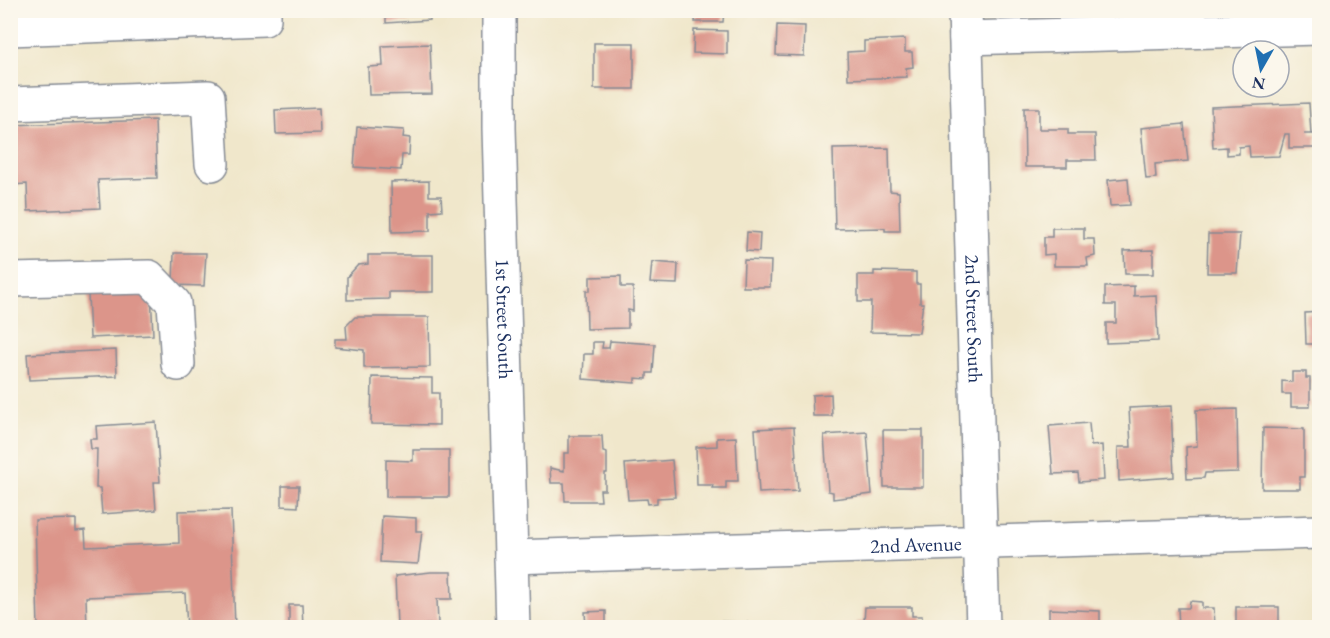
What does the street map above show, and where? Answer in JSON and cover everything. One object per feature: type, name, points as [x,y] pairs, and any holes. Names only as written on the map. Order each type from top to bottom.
[{"type":"street","points":[[10,29],[55,19],[264,19],[264,10]]},
{"type":"street","name":"1st Street South","points":[[499,10],[499,128],[513,627]]},
{"type":"street","points":[[966,24],[1320,28]]},
{"type":"street","name":"2nd Street South","points":[[966,24],[983,627]]},
{"type":"street","points":[[10,104],[208,97],[212,164]]},
{"type":"street","points":[[10,280],[149,278],[174,303],[178,364]]},
{"type":"street","name":"2nd Avenue","points":[[511,557],[1320,532]]},
{"type":"building","points":[[386,10],[430,10],[430,20],[386,23]]},
{"type":"building","points":[[696,10],[724,10],[723,22],[695,22]]},
{"type":"building","points":[[777,25],[805,26],[804,56],[776,55]]},
{"type":"building","points":[[694,30],[727,31],[727,54],[693,53]]},
{"type":"building","points":[[905,39],[905,52],[912,52],[913,67],[906,68],[907,77],[848,79],[847,52],[864,51],[864,41]]},
{"type":"building","points":[[594,43],[634,43],[634,89],[594,89]]},
{"type":"building","points":[[430,44],[432,94],[369,95],[368,67],[383,66],[382,46]]},
{"type":"building","points":[[1309,103],[1311,134],[1316,134],[1316,148],[1289,148],[1289,134],[1285,134],[1279,156],[1250,157],[1249,146],[1239,147],[1239,154],[1227,155],[1227,147],[1213,148],[1211,107]]},
{"type":"building","points":[[319,108],[320,133],[276,134],[275,110]]},
{"type":"building","points":[[1024,108],[1039,108],[1039,129],[1068,129],[1068,134],[1095,134],[1096,160],[1067,160],[1067,167],[1025,167]]},
{"type":"building","points":[[155,120],[157,178],[98,180],[100,208],[28,211],[27,184],[10,185],[10,125]]},
{"type":"building","points":[[1184,124],[1188,161],[1155,164],[1156,178],[1146,179],[1141,128]]},
{"type":"building","points":[[357,127],[404,130],[403,137],[410,138],[409,155],[402,155],[401,170],[354,167]]},
{"type":"building","points":[[889,148],[890,191],[899,192],[900,231],[885,231],[885,228],[835,229],[833,149]]},
{"type":"building","points":[[1128,178],[1130,205],[1110,206],[1108,180]]},
{"type":"building","points":[[429,181],[429,196],[441,196],[442,210],[430,211],[430,231],[392,232],[391,182]]},
{"type":"building","points":[[1052,228],[1084,228],[1084,239],[1094,239],[1095,256],[1087,258],[1088,266],[1054,266],[1054,254],[1044,255],[1044,237],[1052,237]]},
{"type":"building","points":[[747,232],[760,233],[759,252],[746,251]]},
{"type":"building","points":[[1208,234],[1240,234],[1237,273],[1207,273]]},
{"type":"building","points":[[1153,250],[1153,274],[1125,274],[1124,251]]},
{"type":"building","points":[[174,253],[206,253],[204,286],[173,285]]},
{"type":"building","points":[[368,255],[433,255],[433,292],[389,292],[389,299],[347,300],[347,277],[358,265],[368,264]]},
{"type":"building","points":[[744,260],[771,261],[770,287],[743,287]]},
{"type":"building","points":[[652,262],[678,264],[677,284],[650,283]]},
{"type":"building","points":[[874,271],[916,272],[916,284],[920,284],[920,303],[923,303],[919,333],[870,332],[871,302],[858,302],[858,275],[874,275]]},
{"type":"building","points":[[621,276],[621,287],[633,287],[633,311],[628,310],[628,328],[587,329],[586,291],[590,291],[590,277]]},
{"type":"building","points":[[1134,286],[1134,296],[1156,295],[1158,341],[1106,343],[1106,323],[1116,323],[1116,305],[1105,305],[1105,287]]},
{"type":"building","points":[[151,291],[153,335],[90,338],[88,294]]},
{"type":"building","points":[[1320,312],[1320,344],[1306,344],[1305,313]]},
{"type":"building","points":[[355,317],[429,317],[430,367],[364,368],[364,350],[335,347],[335,339],[347,339],[346,326]]},
{"type":"building","points":[[610,341],[655,344],[653,373],[647,373],[647,379],[635,378],[635,383],[583,379],[584,354],[593,354],[593,342],[603,342],[602,348],[609,348]]},
{"type":"building","points":[[116,350],[117,376],[29,380],[27,354]]},
{"type":"building","points":[[1292,372],[1306,372],[1306,378],[1310,378],[1310,407],[1291,407],[1291,394],[1282,394],[1282,381],[1292,382]]},
{"type":"building","points":[[372,377],[432,378],[432,393],[439,393],[439,425],[371,424]]},
{"type":"building","points":[[831,394],[832,416],[813,416],[812,395]]},
{"type":"building","points":[[1171,406],[1174,477],[1119,481],[1118,447],[1131,447],[1129,408]]},
{"type":"building","points":[[1237,409],[1238,472],[1205,473],[1204,478],[1187,479],[1186,447],[1197,446],[1196,410]]},
{"type":"building","points":[[156,422],[160,482],[154,482],[156,510],[102,514],[100,488],[96,488],[97,449],[91,449],[90,439],[97,439],[96,426]]},
{"type":"building","points":[[1089,423],[1091,446],[1102,445],[1104,480],[1079,482],[1078,473],[1053,474],[1049,426]]},
{"type":"building","points":[[794,427],[798,491],[759,493],[755,429]]},
{"type":"building","points":[[1263,428],[1304,429],[1304,477],[1300,477],[1300,489],[1262,489]]},
{"type":"building","points":[[883,430],[923,430],[923,487],[884,487]]},
{"type":"building","points":[[1316,430],[1320,430],[1320,468],[1314,468]]},
{"type":"building","points":[[867,432],[872,494],[833,499],[833,492],[828,491],[824,435]]},
{"type":"building","points":[[569,436],[602,436],[603,452],[607,453],[607,473],[605,473],[605,490],[600,490],[601,501],[565,501],[564,483],[551,483],[550,468],[564,471],[564,453],[569,453]]},
{"type":"building","points":[[736,437],[738,481],[726,481],[726,488],[697,485],[696,447],[717,446],[717,438]]},
{"type":"building","points":[[413,450],[449,450],[449,497],[386,497],[386,460],[413,461]]},
{"type":"building","points":[[672,460],[675,497],[657,498],[657,503],[648,504],[647,499],[628,500],[625,464]]},
{"type":"building","points":[[282,486],[299,486],[298,507],[282,506]]},
{"type":"building","points":[[231,510],[235,628],[187,628],[185,593],[86,597],[87,628],[38,628],[35,520],[76,519],[76,531],[85,530],[86,547],[179,543],[178,511]]},
{"type":"building","points":[[382,516],[416,518],[416,531],[422,531],[418,564],[380,562]]},
{"type":"building","points":[[451,572],[452,599],[437,599],[438,624],[397,626],[395,576]]},
{"type":"building","points":[[1190,601],[1202,602],[1202,608],[1214,608],[1215,628],[1179,628],[1178,608],[1189,608]]},
{"type":"building","points":[[289,605],[302,605],[303,628],[289,628]]},
{"type":"building","points":[[865,607],[912,607],[912,616],[922,616],[922,628],[857,628],[857,622],[864,622]]},
{"type":"building","points":[[1236,607],[1279,607],[1279,628],[1236,628]]},
{"type":"building","points":[[1049,609],[1100,611],[1100,628],[1049,628]]},
{"type":"building","points":[[606,611],[606,628],[586,628],[585,612]]},
{"type":"building","points":[[703,621],[747,622],[747,628],[703,628]]}]
